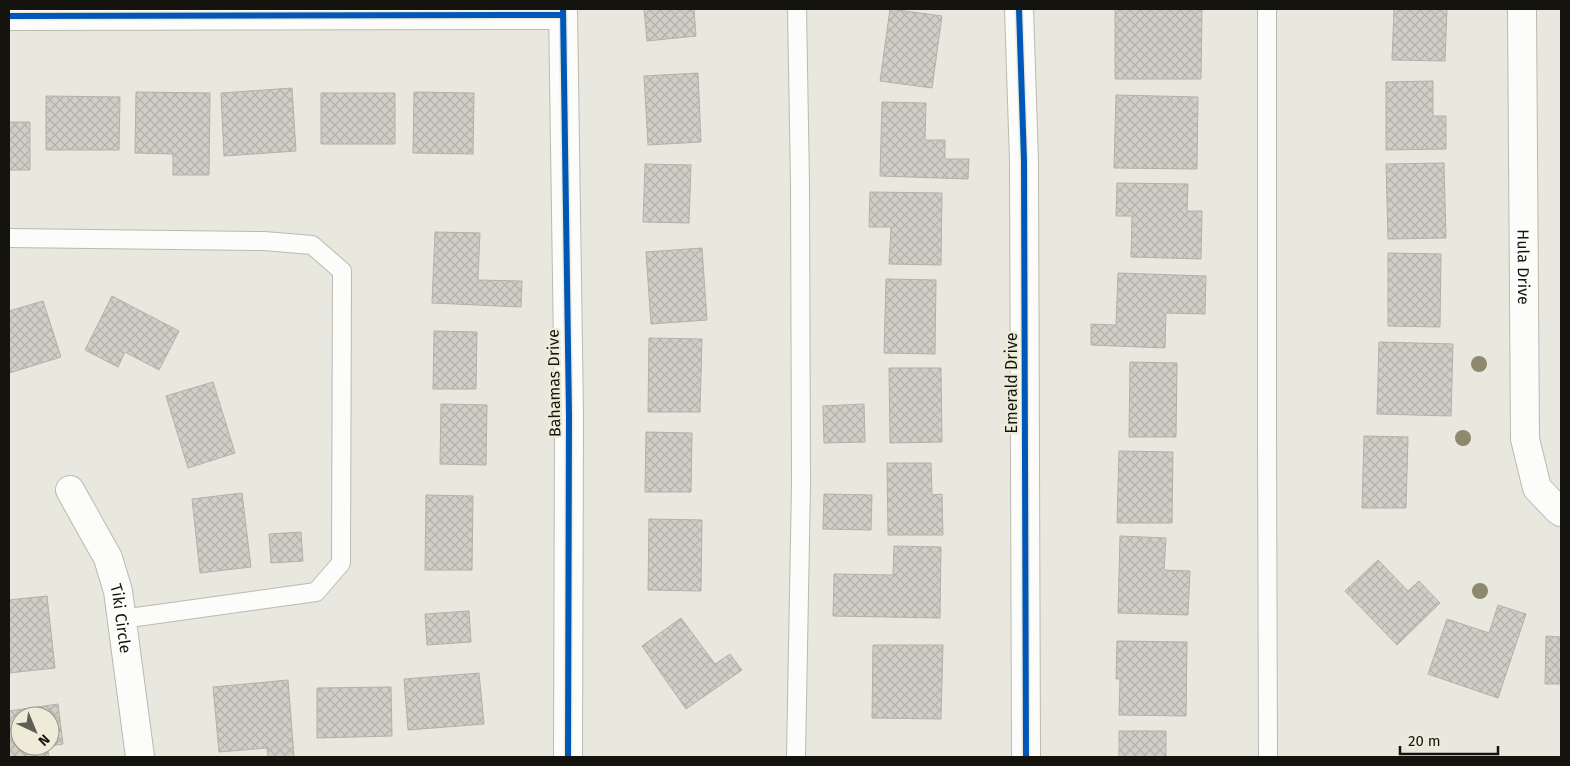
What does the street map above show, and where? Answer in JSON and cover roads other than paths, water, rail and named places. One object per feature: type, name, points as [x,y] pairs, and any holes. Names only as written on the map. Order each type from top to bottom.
[{"type":"street","name":"Emerald Drive","points":[[1019,9],[1024,161],[1026,757]]},
{"type":"street","name":"Hula Drive","points":[[1522,9],[1525,439],[1537,488],[1561,512]]},
{"type":"street","points":[[9,16],[564,12]]},
{"type":"street","name":"Bahamas Drive","points":[[564,12],[569,415],[568,757]]},
{"type":"street","name":"Tiki Circle","points":[[70,490],[108,558],[118,591],[140,757]]},
{"type":"lane","points":[[796,757],[801,484],[800,183],[797,9]]},
{"type":"lane","points":[[1267,9],[1268,757]]},
{"type":"lane","points":[[9,238],[264,241],[312,245],[342,272],[341,563],[316,592],[122,619]]}]
